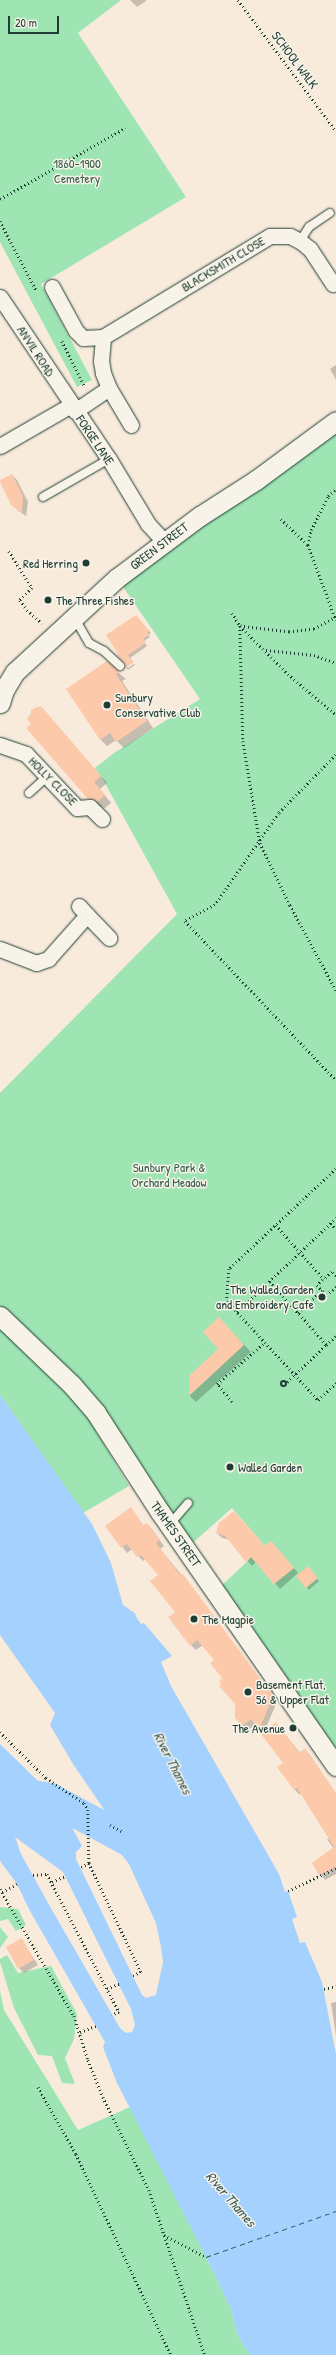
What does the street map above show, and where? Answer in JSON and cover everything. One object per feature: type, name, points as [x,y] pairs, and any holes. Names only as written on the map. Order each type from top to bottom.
[{"type":"street","name":"BLACKSMITH CLOSE","points":[[52,287],[76,331],[83,338],[103,337],[270,236],[285,236],[300,240]]},
{"type":"street","points":[[300,240],[310,249],[333,284]]},
{"type":"street","name":"ANVIL ROAD","points":[[0,297],[73,408]]},
{"type":"street","points":[[103,337],[101,361],[103,373],[109,388],[131,425]]},
{"type":"street","points":[[73,408],[109,388]]},
{"type":"street","name":"FORGE LANE","points":[[0,446],[73,408],[109,459],[148,524],[165,542]]},
{"type":"street","name":"GREEN STREET","points":[[1,694],[15,672],[117,578],[165,542],[336,421]]},
{"type":"street","name":"HOLLY CLOSE","points":[[0,745],[26,754],[77,808],[90,808],[102,819]]},
{"type":"street","points":[[0,949],[36,963],[48,959],[83,910],[109,938]]},
{"type":"street","name":"THAMES STREET","points":[[0,1316],[72,1385],[96,1413],[169,1525],[336,1766]]},
{"type":"lane","points":[[300,240],[309,227],[330,213]]},
{"type":"lane","points":[[43,497],[109,459]]},
{"type":"lane","points":[[74,616],[89,643],[104,651],[120,666]]},
{"type":"lane","points":[[29,793],[48,776]]},
{"type":"lane","points":[[169,1525],[188,1503]]},
{"type":"path","name":"SCHOOL WALK","points":[[238,0],[336,131]]},
{"type":"path","points":[[0,200],[125,128]]},
{"type":"path","points":[[308,546],[311,530],[328,496],[336,489]]},
{"type":"path","points":[[281,518],[308,546],[336,620]]},
{"type":"path","points":[[9,550],[32,588],[20,600],[27,610],[42,623]]},
{"type":"path","points":[[232,613],[240,626],[288,674],[336,715]]},
{"type":"path","points":[[240,626],[289,632],[314,629],[335,616]]},
{"type":"path","points":[[240,626],[243,741],[260,843],[290,905],[336,990]]},
{"type":"path","points":[[265,650],[314,655],[336,663]]},
{"type":"path","points":[[336,755],[279,813],[260,843],[215,905],[185,921],[336,1080]]},
{"type":"path","points":[[336,1169],[229,1269],[227,1301],[318,1400],[336,1383]]},
{"type":"path","points":[[237,1312],[336,1218]]},
{"type":"path","points":[[331,1223],[336,1229]]},
{"type":"path","points":[[276,1225],[324,1279]]},
{"type":"path","points":[[335,1289],[326,1295],[317,1285],[332,1272],[336,1276]]},
{"type":"path","points":[[270,1281],[326,1345]]},
{"type":"path","points":[[298,1313],[322,1290]]},
{"type":"path","points":[[287,1382],[336,1336]]},
{"type":"path","points":[[232,1402],[217,1384],[265,1342]]},
{"type":"path","points":[[0,1732],[46,1778],[84,1802],[88,1810],[87,1826],[89,1863],[141,1972],[133,1976]]},
{"type":"path","points":[[110,1826],[123,1832]]},
{"type":"path","points":[[81,1867],[89,1863]]},
{"type":"path","points":[[288,1891],[336,1868]]},
{"type":"path","points":[[32,1875],[47,1874],[52,1882],[119,2012],[112,2015]]},
{"type":"path","points":[[52,1882],[65,1876]]},
{"type":"path","points":[[17,1884],[1,1890],[74,2016],[81,2034],[88,2060],[103,2097],[149,2190],[205,2355]]},
{"type":"path","points":[[107,1989],[120,1983]]},
{"type":"path","points":[[324,1989],[336,1986]]},
{"type":"path","points":[[81,2034],[96,2026]]},
{"type":"path","points":[[38,2088],[76,2154],[171,2355]]},
{"type":"path","points":[[164,2235],[206,2257]]},
{"type":"green space","name":"1860-1900 Cemetery","points":[[0,0],[121,0],[78,33],[186,197],[41,284],[92,380],[77,387],[0,242]]},
{"type":"green space","name":"Sunbury Park & Orchard Meadow","points":[[336,421],[336,1766],[216,1591],[256,1553],[260,1567],[274,1584],[294,1568],[271,1541],[265,1546],[232,1508],[186,1549],[96,1413],[0,1316],[0,1093],[177,914],[101,776],[95,768],[114,753],[200,699],[117,578]]},
{"type":"green space","points":[[0,1328],[84,1411],[129,1486],[83,1513],[0,1395]]},
{"type":"green space","points":[[0,1907],[18,1909],[26,1925],[16,1931],[8,1919],[0,1921]]},
{"type":"green space","points":[[0,1927],[8,1937],[0,1948]]},
{"type":"green space","points":[[7,1955],[18,1973],[51,1966],[77,2014],[74,2039],[65,2058],[75,2084],[62,2083],[52,2056],[38,2055],[14,2008],[0,1962],[0,1959]]},
{"type":"green space","points":[[0,1991],[4,2010],[78,2130],[130,2107],[213,2271],[231,2309],[238,2336],[250,2355],[0,2355]]},
{"type":"water","points":[[0,1395],[92,1524],[111,1563],[123,1605],[136,1614],[135,1615],[141,1624],[144,1623],[172,1656],[161,1662],[171,1686],[279,1874],[285,1892],[288,1891],[297,1917],[292,1919],[300,1943],[305,1942],[322,1982],[336,2054],[336,2355],[250,2355],[238,2336],[231,2309],[213,2271],[117,2083],[103,2047],[105,2042],[30,1911],[17,1884],[0,1861],[0,1744],[40,1783],[71,1798],[65,1810],[62,1809],[82,1846],[76,1852],[76,1859],[142,1995],[146,1998],[156,1995],[163,1962],[156,1923],[117,1838],[107,1831],[115,1817],[105,1811],[73,1764],[50,1725],[55,1713],[0,1635]],"holes":[[[15,1837],[63,1872],[131,2009],[135,2025],[132,2032],[126,2033],[120,2028],[21,1854]]]},
{"type":"building","points":[[12,474],[23,496],[22,513],[11,505],[0,482],[0,480]]},
{"type":"building","points":[[136,615],[149,631],[147,632],[149,635],[143,639],[146,643],[128,655],[133,663],[125,668],[125,664],[117,655],[118,654],[106,635]]},
{"type":"building","name":"Sunbury Conservative Club","points":[[107,661],[120,671],[116,674],[147,721],[116,742],[110,733],[100,740],[66,689]]},
{"type":"building","points":[[41,706],[101,776],[94,782],[105,795],[97,802],[87,798],[26,728],[31,724],[27,718],[31,715],[31,710]]},
{"type":"building","points":[[219,1317],[244,1345],[189,1396],[190,1375],[218,1349],[203,1332]]},
{"type":"building","points":[[131,1507],[143,1525],[147,1523],[160,1540],[156,1543],[180,1575],[183,1574],[273,1696],[259,1730],[251,1719],[242,1726],[235,1718],[235,1704],[219,1686],[221,1684],[219,1681],[222,1678],[210,1663],[214,1660],[197,1640],[190,1646],[168,1617],[175,1612],[150,1581],[158,1575],[141,1555],[137,1557],[127,1544],[121,1548],[105,1526]]},
{"type":"building","points":[[234,1511],[265,1546],[271,1541],[294,1568],[274,1584],[251,1557],[246,1562],[225,1536],[216,1533],[219,1523]]},
{"type":"building","points":[[308,1566],[318,1578],[306,1588],[296,1576]]},
{"type":"building","points":[[276,1722],[299,1753],[305,1748],[336,1793],[336,1867],[319,1875],[312,1863],[334,1847],[297,1788],[294,1790],[277,1767],[283,1763],[261,1734]]},
{"type":"building","points":[[22,1938],[34,1960],[18,1969],[6,1947]]},
{"type":"waterway","name":"River Thames","points":[[0,1790],[50,1798],[131,1842],[142,1855]]},
{"type":"ferry route","points":[[206,2257],[336,2211]]},
{"type":"place","name":"Red Herring","points":[[86,563]]},
{"type":"place","name":"The Three Fishes","points":[[48,600]]},
{"type":"place","name":"Sunbury Conservative Club","points":[[107,705]]},
{"type":"place","name":"The Walled Garden and Embroidery Cafe","points":[[322,1297]]},
{"type":"place","name":"Walled Garden","points":[[230,1467]]},
{"type":"place","name":"The Magpie","points":[[194,1619]]},
{"type":"place","name":"Basement Flat, 56 & Upper Flat","points":[[248,1692]]},
{"type":"place","name":"The Avenue","points":[[293,1728]]}]
